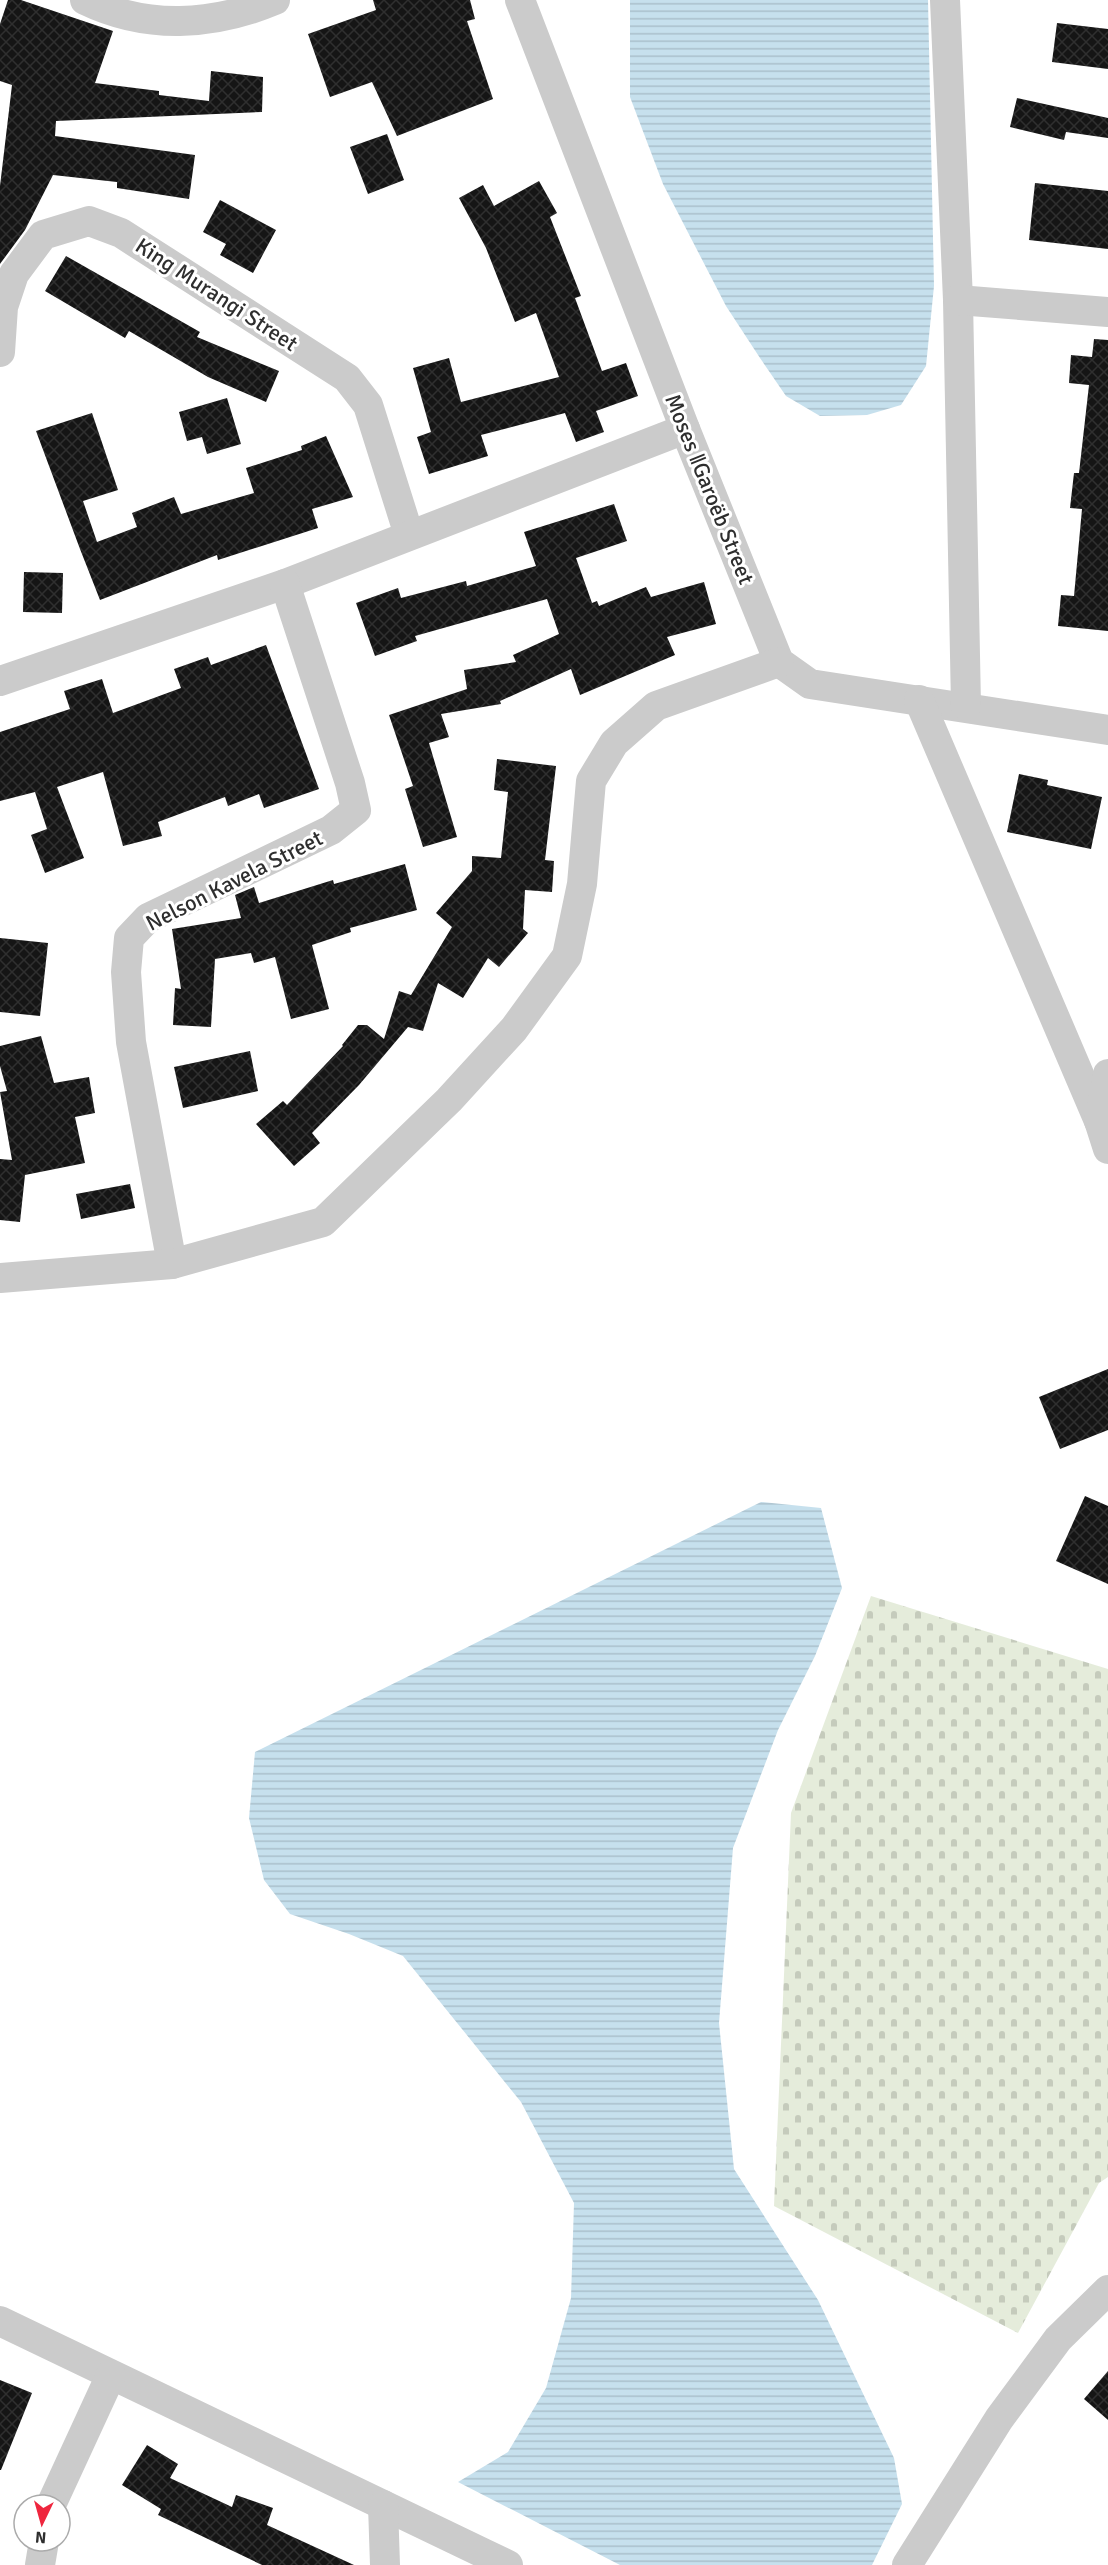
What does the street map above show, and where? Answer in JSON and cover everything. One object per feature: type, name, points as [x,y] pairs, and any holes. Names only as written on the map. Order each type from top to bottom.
[{"type":"street","points":[[85,0],[112,13],[191,23],[248,11],[274,0]]},
{"type":"street","name":"Moses ǁGaroëb Street","points":[[520,0],[779,662]]},
{"type":"street","points":[[945,0],[958,300],[966,706]]},
{"type":"street","name":"King Murangi Street","points":[[0,352],[3,307],[14,274],[43,235],[89,221],[122,233],[346,378],[368,405],[409,535]]},
{"type":"street","points":[[958,300],[1108,312]]},
{"type":"street","points":[[0,681],[285,584],[686,429]]},
{"type":"street","name":"Nelson Kavela Street","points":[[172,1263],[132,1042],[126,972],[129,938],[148,918],[331,830],[356,810],[350,783],[285,584]]},
{"type":"street","points":[[0,1278],[172,1263],[323,1222],[377,1172],[514,1029],[567,956],[582,884],[591,781],[614,743],[656,706],[779,662],[810,684],[966,706],[1108,730]]},
{"type":"street","points":[[919,700],[1099,1121],[1108,1149]]},
{"type":"street","points":[[1099,1121],[1108,1074]]},
{"type":"street","points":[[907,2565],[1005,2410],[1058,2339],[1108,2290]]},
{"type":"street","points":[[0,2321],[508,2565]]},
{"type":"street","points":[[57,2493],[111,2375]]},
{"type":"street","points":[[384,2505],[385,2565]]},
{"type":"green space","points":[[871,1596],[1108,1669],[1108,2177],[1099,2183],[1018,2333],[774,2206],[791,1813]]},
{"type":"water","points":[[630,0],[928,0],[934,286],[926,366],[901,405],[867,415],[820,416],[786,396],[760,358],[726,306],[663,184],[630,97]]},
{"type":"water","points":[[761,1502],[821,1508],[842,1588],[815,1656],[778,1730],[733,1848],[719,2023],[734,2169],[818,2300],[894,2458],[902,2504],[872,2565],[620,2565],[458,2482],[508,2452],[546,2388],[571,2298],[574,2203],[521,2102],[403,1956],[349,1934],[290,1914],[264,1880],[249,1818],[255,1752]]},
{"type":"building","points":[[8,0],[21,0],[113,31],[95,83],[159,91],[159,95],[209,101],[211,71],[263,77],[262,112],[56,121],[55,136],[195,155],[189,199],[117,188],[117,182],[53,175],[25,230],[0,264],[0,186],[12,85],[0,81],[0,24]]},
{"type":"building","points":[[373,0],[470,0],[475,19],[467,21],[493,99],[397,136],[372,82],[330,97],[308,34],[376,10]]},
{"type":"building","points":[[1057,23],[1108,29],[1108,69],[1052,62]]},
{"type":"building","points":[[1017,98],[1108,118],[1108,138],[1066,132],[1064,140],[1010,127]]},
{"type":"building","points":[[387,134],[404,180],[368,194],[350,147]]},
{"type":"building","points":[[539,181],[557,213],[550,217],[581,296],[575,298],[602,371],[626,363],[638,396],[596,411],[604,432],[576,442],[565,413],[481,435],[488,456],[429,474],[417,437],[431,432],[413,368],[449,358],[461,402],[559,377],[536,313],[515,322],[486,248],[459,198],[483,185],[494,206]]},
{"type":"building","points":[[1035,183],[1108,191],[1108,249],[1029,240]]},
{"type":"building","points":[[220,200],[276,230],[253,273],[220,255],[226,244],[203,232]]},
{"type":"building","points":[[66,256],[200,332],[197,337],[279,371],[266,402],[208,377],[129,331],[125,338],[45,291]]},
{"type":"building","points":[[1094,339],[1108,340],[1108,631],[1058,626],[1061,595],[1074,596],[1082,509],[1070,508],[1074,473],[1079,473],[1089,385],[1069,383],[1071,355],[1092,357]]},
{"type":"building","points":[[227,398],[241,444],[207,454],[202,437],[187,441],[179,412]]},
{"type":"building","points":[[92,413],[118,490],[83,501],[97,542],[137,527],[132,513],[174,497],[181,514],[254,493],[246,468],[302,450],[301,446],[326,436],[353,497],[312,509],[318,528],[218,560],[217,555],[100,600],[36,431]]},
{"type":"building","points":[[614,504],[627,541],[576,558],[592,603],[597,601],[599,606],[646,587],[651,597],[704,582],[716,624],[667,637],[675,655],[580,695],[571,669],[500,701],[501,704],[441,714],[449,737],[429,743],[457,837],[423,847],[405,789],[413,786],[389,715],[467,689],[464,670],[516,662],[513,655],[559,634],[547,599],[415,636],[417,641],[375,656],[356,603],[398,588],[401,598],[466,581],[467,586],[536,566],[524,532]]},
{"type":"building","points":[[24,572],[63,573],[62,613],[23,612]]},
{"type":"building","points":[[266,645],[319,789],[264,808],[259,794],[228,806],[225,797],[158,822],[162,836],[123,846],[103,772],[57,787],[84,858],[45,873],[31,835],[47,829],[35,792],[0,801],[0,732],[70,709],[64,691],[102,679],[113,713],[181,688],[174,669],[208,657],[211,665]]},
{"type":"building","points":[[497,759],[556,766],[545,860],[554,861],[552,892],[525,890],[523,929],[528,933],[499,967],[488,958],[463,998],[438,983],[423,1031],[408,1027],[359,1085],[312,1133],[320,1143],[294,1166],[256,1124],[283,1101],[287,1105],[343,1046],[358,1025],[367,1025],[384,1039],[399,991],[411,995],[452,927],[436,913],[472,871],[472,856],[501,858],[508,792],[494,790]]},
{"type":"building","points":[[1019,774],[1048,780],[1047,785],[1102,797],[1091,849],[1007,832]]},
{"type":"building","points":[[405,864],[417,910],[350,928],[351,932],[312,945],[329,1009],[291,1019],[275,957],[254,963],[251,953],[215,959],[211,1027],[173,1025],[175,988],[181,989],[172,929],[241,918],[235,895],[254,887],[259,903],[333,880],[334,884]]},
{"type":"building","points":[[0,938],[48,943],[40,1016],[0,1012]]},
{"type":"building","points":[[41,1036],[54,1083],[89,1077],[95,1113],[75,1117],[85,1163],[25,1175],[20,1222],[0,1220],[0,1159],[12,1160],[0,1092],[7,1091],[0,1066],[0,1046]]},
{"type":"building","points":[[250,1051],[258,1091],[183,1108],[174,1067]]},
{"type":"building","points":[[130,1184],[135,1208],[81,1219],[76,1194]]},
{"type":"building","points":[[1108,1369],[1108,1430],[1060,1449],[1039,1397]]},
{"type":"building","points":[[1085,1496],[1108,1506],[1108,1584],[1056,1561]]},
{"type":"building","points":[[1108,2371],[1108,2420],[1084,2399]]},
{"type":"building","points":[[0,2380],[32,2393],[1,2470],[0,2470]]},
{"type":"building","points":[[147,2445],[178,2464],[170,2478],[232,2507],[236,2495],[273,2508],[267,2525],[354,2565],[262,2565],[158,2515],[161,2509],[122,2485]]}]
